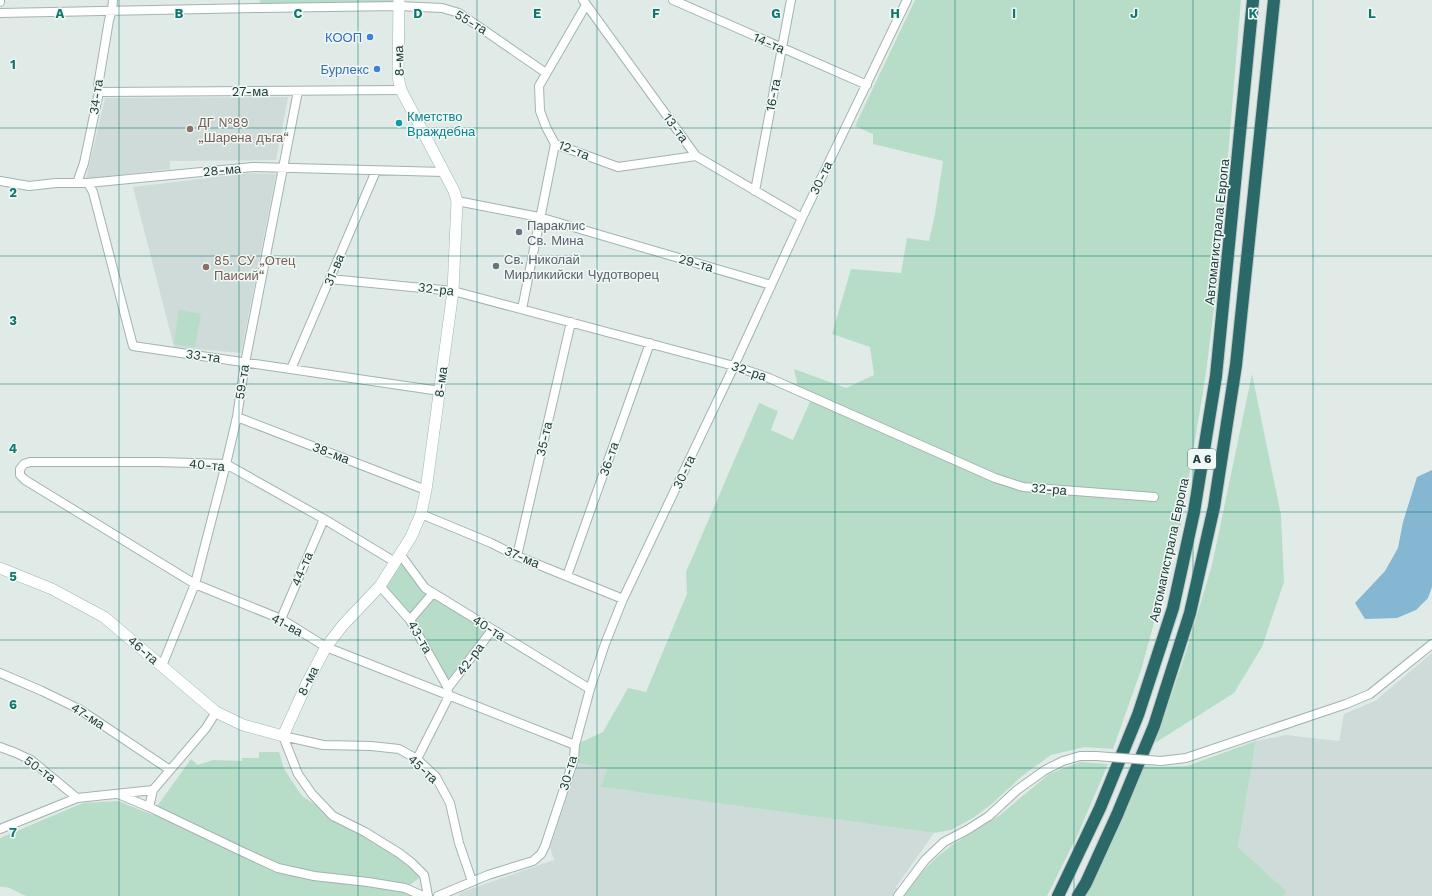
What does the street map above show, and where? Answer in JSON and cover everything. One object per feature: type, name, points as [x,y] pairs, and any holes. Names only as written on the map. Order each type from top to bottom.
[{"type":"highway","name":"Автомагистрала Европа","points":[[1058,896],[1100,808],[1138,714],[1173,608],[1194,512],[1216,376],[1253,0]]},
{"type":"highway","name":"A 6","points":[[1078,896],[1117,815],[1154,726],[1190,613],[1214,506],[1236,365],[1274,0]]},
{"type":"street","name":"34-та","points":[[77,183],[84,163],[98,92],[100,70],[113,0]]},
{"type":"street","name":"14-та","points":[[673,0],[867,85]]},
{"type":"street","name":"16-та","points":[[755,191],[791,0]]},
{"type":"street","name":"30-та","points":[[438,896],[488,875],[533,861],[541,854],[574,759],[575,745],[590,689],[605,644],[623,599],[734,366],[802,218],[907,0]]},
{"type":"street","points":[[539,86],[584,2]]},
{"type":"street","name":"13-та","points":[[584,2],[696,156],[802,218]]},
{"type":"street","name":"55-та","points":[[0,13],[399,3],[442,8],[459,13],[546,73]]},
{"type":"street","name":"8-ма","points":[[283,736],[307,683],[326,647],[343,625],[380,586],[411,537],[421,514],[426,490],[453,290],[457,201],[454,191],[401,90],[398,77],[399,3]]},
{"type":"street","name":"12-та","points":[[539,67],[540,111],[555,144],[618,166],[696,156]]},
{"type":"street","name":"27-ма","points":[[98,92],[401,90]]},
{"type":"street","name":"59-та","points":[[162,666],[195,584],[226,464],[237,417],[245,362],[298,91]]},
{"type":"street","points":[[522,309],[555,144]]},
{"type":"street","name":"28-ма","points":[[0,181],[29,186],[88,183],[253,167],[444,172]]},
{"type":"street","name":"31-ва","points":[[291,369],[376,171]]},
{"type":"street","name":"33-та","points":[[88,183],[93,192],[133,346],[440,391]]},
{"type":"street","name":"29-та","points":[[457,201],[540,217],[771,285]]},
{"type":"street","name":"32-ра","points":[[330,279],[453,290],[650,342],[734,366],[787,386],[1002,480],[1023,487],[1154,497]]},
{"type":"street","name":"35-та","points":[[517,556],[572,322]]},
{"type":"street","name":"36-та","points":[[568,576],[650,342]]},
{"type":"street","name":"38-ма","points":[[237,417],[426,490]]},
{"type":"street","name":"40-та","points":[[20,469],[24,464],[30,462],[160,462],[226,464],[324,519],[398,558],[425,588],[590,689]]},
{"type":"street","name":"41-ва","points":[[20,469],[20,474],[25,480],[195,584],[281,619],[326,647],[448,691],[575,745]]},
{"type":"street","name":"37-ма","points":[[421,514],[491,543],[517,556],[623,599]]},
{"type":"street","name":"44-та","points":[[281,619],[324,519]]},
{"type":"street","name":"46-та","points":[[0,568],[52,589],[104,617],[216,712],[243,725],[283,736]]},
{"type":"street","name":"43-та","points":[[380,586],[410,620],[448,691]]},
{"type":"street","points":[[410,620],[433,593]]},
{"type":"street","name":"42-ра","points":[[416,759],[446,700],[448,691],[492,630]]},
{"type":"street","points":[[898,896],[925,860],[944,842],[989,816],[1017,790],[1045,770],[1063,761],[1080,756],[1161,761],[1186,758],[1346,704],[1370,694],[1432,644]]},
{"type":"street","name":"47-ма","points":[[0,674],[42,691],[79,710],[170,770]]},
{"type":"street","points":[[149,807],[153,790],[206,728],[216,712]]},
{"type":"street","points":[[283,736],[298,774],[312,794],[333,816],[365,832],[412,863],[424,875],[428,896]]},
{"type":"street","name":"45-та","points":[[283,736],[324,746],[371,746],[399,749],[416,759],[436,777],[450,803],[458,843],[472,881]]},
{"type":"street","name":"50-та","points":[[0,747],[31,760],[78,798]]},
{"type":"street","points":[[0,829],[78,798],[153,790]]},
{"type":"street","points":[[118,794],[149,807],[278,868],[314,876],[404,888],[423,896]]},
{"type":"shaded area","name":"ДГ №89 „Шарена дъга“","points":[[288,97],[276,160],[170,161],[170,169],[86,179],[105,98]]},
{"type":"shaded area","name":"85. СУ „Отец Паисий“","points":[[250,173],[276,174],[241,353],[174,347],[133,187]]},
{"type":"shaded area","points":[[1432,653],[1432,896],[1284,896],[1285,891],[1238,847],[1256,741],[1286,735],[1339,741],[1344,714],[1375,701]]},
{"type":"shaded area","points":[[578,763],[607,769],[602,787],[934,833],[896,887],[902,896],[458,896],[462,892],[554,860],[550,847]]},
{"type":"green space","points":[[260,0],[399,0],[399,6],[260,8]]},
{"type":"green space","points":[[915,0],[1241,0],[1218,275],[1206,373],[1181,525],[1141,670],[1113,749],[1085,747],[1051,755],[1022,776],[993,803],[973,818],[951,830],[934,833],[601,787],[607,769],[578,763],[575,745],[603,732],[628,688],[646,692],[687,594],[686,572],[759,403],[778,411],[771,430],[793,440],[812,397],[799,391],[794,369],[846,388],[874,375],[870,347],[832,334],[851,269],[901,273],[907,238],[929,241],[935,214],[943,161],[873,144],[873,134],[855,126]]},
{"type":"green space","points":[[179,310],[201,314],[195,347],[174,344]]},
{"type":"green space","points":[[1252,374],[1281,515],[1284,582],[1262,647],[1234,693],[1155,743],[1185,655],[1212,565]]},
{"type":"green space","points":[[400,554],[417,578],[492,630],[448,688],[410,620],[380,586]]},
{"type":"green space","points":[[1256,741],[1238,847],[1286,891],[1284,896],[1085,896],[1118,830],[1144,766],[1187,766]]},
{"type":"green space","points":[[259,752],[279,752],[284,769],[302,796],[333,816],[365,832],[424,875],[405,888],[423,896],[27,896],[11,889],[0,887],[0,838],[83,803],[118,801],[153,815],[158,805],[191,759],[198,765],[213,760],[242,761],[242,758],[259,758]]},
{"type":"green space","points":[[1080,762],[1108,764],[1078,834],[1047,896],[904,896],[922,872],[952,845],[1000,815],[1049,774]]},
{"type":"water","points":[[1432,470],[1432,587],[1428,598],[1416,610],[1397,618],[1365,619],[1355,603],[1385,571],[1398,548],[1403,522],[1417,477]]},
{"type":"place","name":"КООП","points":[[370,37]]},
{"type":"place","name":"Бурлекс","points":[[377,69]]},
{"type":"place","name":"Кметство Враждебна","points":[[399,123]]},
{"type":"place","name":"ДГ №89 „Шарена дъга“","points":[[190,129]]},
{"type":"place","name":"Параклис Св. Мина","points":[[519,232]]},
{"type":"place","name":"Св. Николай Мирликийски Чудотворец","points":[[496,266]]},
{"type":"place","name":"85. СУ „Отец Паисий“","points":[[206,267]]}]
